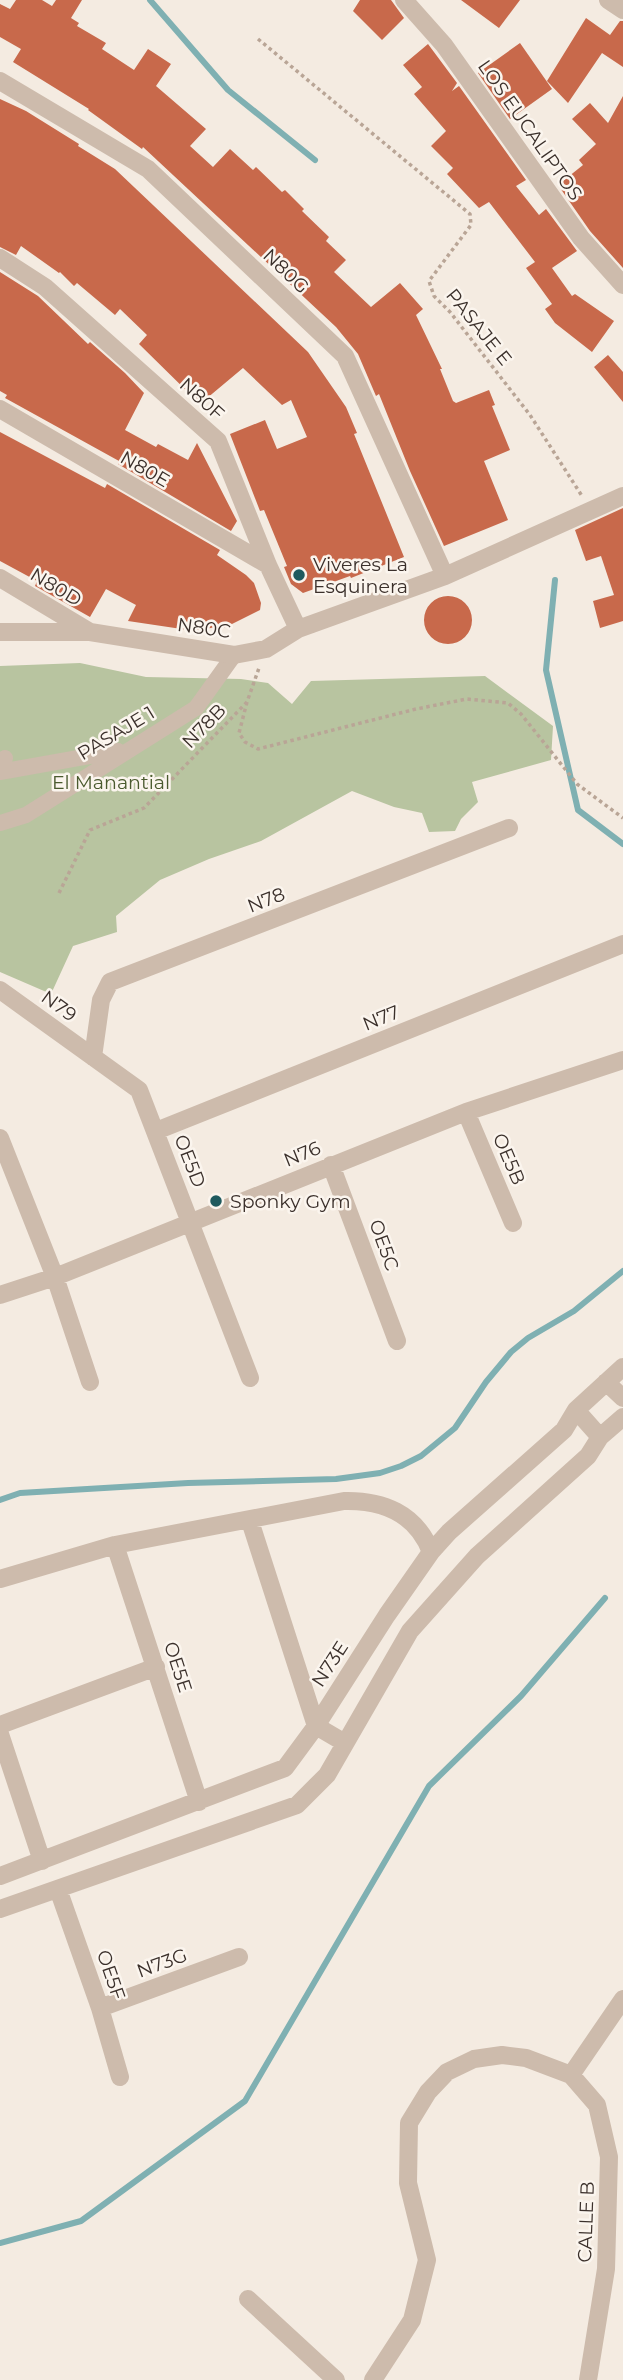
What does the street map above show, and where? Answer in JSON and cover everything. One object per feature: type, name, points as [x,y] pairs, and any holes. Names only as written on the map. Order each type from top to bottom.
[{"type":"street","name":"LOS EUCALIPTOS","points":[[404,0],[444,45],[581,238],[623,285]]},
{"type":"street","points":[[608,0],[623,10]]},
{"type":"street","name":"N80G","points":[[0,81],[148,169],[345,356],[445,576]]},
{"type":"street","name":"N80F","points":[[0,258],[45,286],[218,441],[268,565],[298,629]]},
{"type":"street","name":"N80E","points":[[0,408],[268,565]]},
{"type":"street","name":"N80C","points":[[0,632],[90,632],[234,655],[266,649],[298,629],[445,576],[623,496]]},
{"type":"street","name":"N80D","points":[[0,578],[90,632]]},
{"type":"street","name":"PASAJE 1","points":[[0,823],[26,815],[196,708],[234,655]]},
{"type":"street","points":[[2,764],[130,749]]},
{"type":"street","name":"N78","points":[[93,1057],[101,1000],[110,982],[509,828]]},
{"type":"street","name":"N77","points":[[156,1131],[623,944]]},
{"type":"street","name":"N79","points":[[0,990],[93,1057]]},
{"type":"street","name":"OE5D","points":[[93,1057],[139,1090],[250,1378]]},
{"type":"street","name":"N76","points":[[0,1295],[55,1277],[466,1112],[623,1060]]},
{"type":"street","name":"OE5B","points":[[466,1112],[513,1223]]},
{"type":"street","points":[[0,1138],[55,1277],[90,1382]]},
{"type":"street","name":"OE5C","points":[[331,1165],[397,1341]]},
{"type":"street","name":"N73E","points":[[0,1876],[285,1768],[316,1726],[431,1552],[449,1532],[564,1430],[576,1410],[623,1367]]},
{"type":"street","points":[[606,1382],[623,1398]]},
{"type":"street","points":[[576,1410],[600,1437]]},
{"type":"street","points":[[0,1909],[297,1805],[327,1775],[410,1630],[477,1556],[588,1456],[600,1437],[623,1417]]},
{"type":"street","points":[[0,1579],[115,1545],[344,1502],[376,1502],[400,1513],[428,1543],[431,1552]]},
{"type":"street","points":[[250,1521],[316,1726],[345,1743]]},
{"type":"street","name":"OE5E","points":[[115,1545],[199,1802]]},
{"type":"street","points":[[0,1725],[156,1667]]},
{"type":"street","points":[[0,1734],[42,1861]]},
{"type":"street","name":"OE5F","points":[[58,1889],[100,2008],[120,2077]]},
{"type":"street","name":"N73G","points":[[100,2008],[239,1957]]},
{"type":"street","points":[[570,2075],[623,1998]]},
{"type":"street","name":"CALLE B","points":[[373,2380],[412,2320],[427,2260],[408,2183],[409,2123],[428,2092],[447,2072],[474,2059],[502,2055],[526,2058],[570,2075],[597,2105],[609,2157],[606,2269],[588,2380]]},
{"type":"street","points":[[247,2299],[335,2380]]},
{"type":"path","name":"PASAJE E","points":[[258,39],[470,214],[471,225],[429,281],[434,296],[450,312],[530,415],[591,510]]},
{"type":"path","name":"N78B","points":[[59,894],[90,830],[144,808],[247,702],[266,649]]},
{"type":"path","points":[[247,702],[239,733],[244,742],[258,749],[467,699],[508,704],[521,714],[577,784],[623,818]]},
{"type":"green space","name":"El Manantial","points":[[80,663],[146,677],[241,679],[268,683],[292,704],[311,681],[485,676],[553,726],[551,760],[472,782],[478,802],[461,819],[455,831],[429,832],[422,813],[394,807],[352,791],[261,841],[160,880],[116,916],[117,932],[73,946],[51,994],[0,972],[0,666]]},
{"type":"building","points":[[16,0],[42,0],[52,6],[56,0],[82,0],[71,18],[79,23],[77,26],[106,43],[102,49],[134,70],[148,49],[171,64],[156,86],[206,129],[190,146],[213,167],[230,149],[253,170],[256,167],[282,192],[285,190],[329,237],[326,241],[346,260],[334,272],[371,307],[400,283],[423,309],[416,315],[442,369],[453,401],[456,403],[489,390],[495,405],[492,406],[510,450],[484,461],[508,520],[444,546],[379,394],[376,396],[358,354],[336,327],[143,147],[142,149],[89,109],[13,62],[21,49],[0,37],[0,4],[10,9]]},
{"type":"building","points":[[360,0],[391,0],[404,18],[382,40],[353,11]]},
{"type":"building","points":[[461,0],[520,0],[499,28]]},
{"type":"building","points":[[586,18],[610,35],[620,21],[623,21],[623,67],[602,53],[568,103],[547,81]]},
{"type":"building","points":[[520,43],[552,89],[510,119],[478,73]]},
{"type":"building","points":[[428,44],[457,83],[452,91],[459,86],[526,180],[516,186],[539,215],[546,209],[577,251],[552,268],[572,296],[575,294],[614,321],[592,352],[555,323],[545,309],[552,304],[526,268],[535,262],[489,202],[479,208],[447,174],[453,168],[431,146],[446,131],[414,94],[422,87],[403,65]]},
{"type":"building","points":[[623,96],[623,268],[590,231],[558,185],[583,165],[579,160],[596,144],[572,119],[590,103],[608,123]]},
{"type":"building","points":[[0,99],[26,111],[115,169],[308,352],[346,407],[357,433],[354,434],[404,557],[303,593],[291,584],[284,567],[287,566],[264,510],[260,511],[230,434],[265,420],[277,449],[307,437],[291,400],[282,405],[243,368],[200,404],[139,344],[147,335],[120,309],[115,315],[77,283],[74,286],[60,272],[21,246],[16,255],[0,247]]},
{"type":"building","points":[[0,272],[38,296],[144,393],[125,430],[188,460],[197,443],[237,521],[231,531],[118,464],[119,461],[5,398],[7,395],[0,391]]},
{"type":"building","points":[[608,355],[623,372],[623,402],[594,367]]},
{"type":"building","points":[[0,432],[105,488],[107,484],[220,550],[217,555],[254,583],[261,603],[260,610],[224,628],[221,626],[195,631],[128,621],[136,605],[106,589],[90,617],[35,586],[37,581],[0,561]]},
{"type":"building","points":[[623,508],[623,621],[600,628],[593,601],[614,595],[601,556],[586,561],[575,530]]},
{"type":"building","points":[[448,596],[465,603],[472,620],[465,637],[448,644],[431,637],[424,620],[431,603]]},
{"type":"waterway","points":[[150,0],[228,90],[315,160]]},
{"type":"waterway","points":[[555,580],[546,670],[578,810],[623,844]]},
{"type":"waterway","points":[[0,1500],[20,1493],[188,1483],[336,1479],[380,1473],[401,1466],[421,1456],[455,1428],[486,1382],[511,1352],[528,1338],[574,1311],[623,1271]]},
{"type":"waterway","points":[[0,2243],[81,2221],[245,2101],[429,1786],[521,1696],[605,1598]]},
{"type":"place","name":"Viveres La Esquinera","points":[[299,575]]},
{"type":"place","name":"Sponky Gym","points":[[216,1201]]}]
